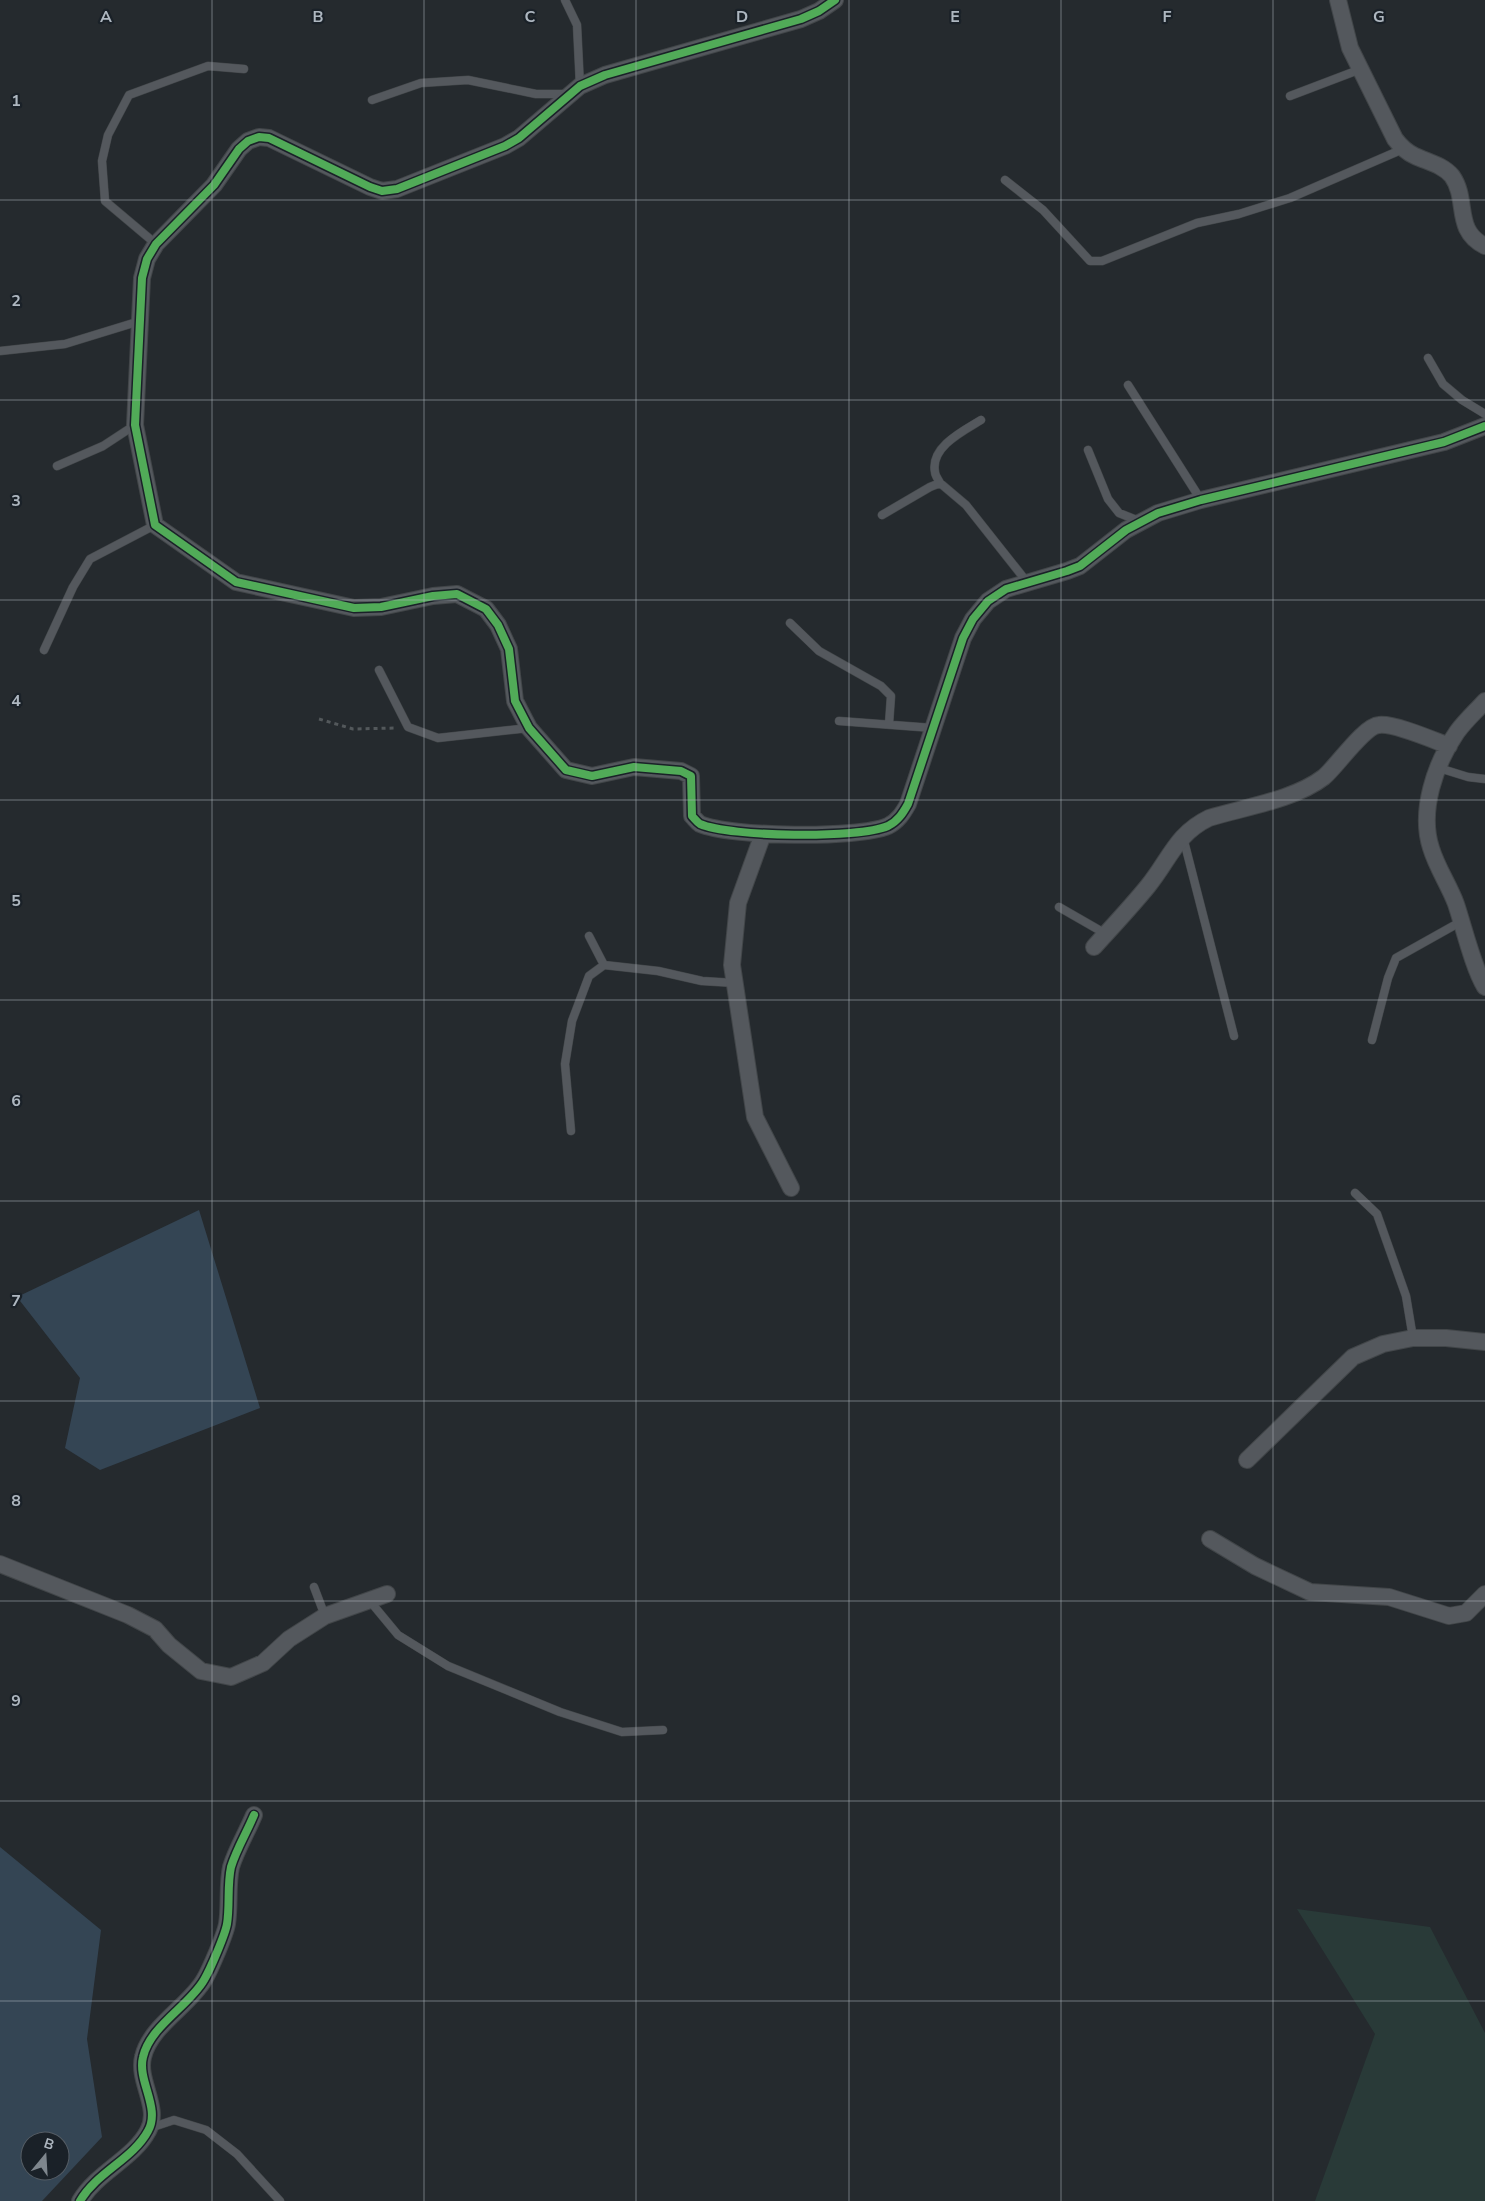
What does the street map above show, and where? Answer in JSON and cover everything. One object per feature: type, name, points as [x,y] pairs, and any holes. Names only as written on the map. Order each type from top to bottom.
[{"type":"street","points":[[836,0],[819,12],[801,19],[605,75],[576,90],[519,138],[505,146],[397,189],[382,191],[370,187],[269,138],[259,137],[248,141],[214,185],[156,244],[146,260],[142,278],[135,425],[155,525],[236,582],[354,608],[381,607],[433,596],[457,594],[486,609],[498,625],[509,649],[515,701],[529,728],[566,770],[592,776],[634,767],[681,771],[691,776],[692,816],[698,823],[723,830],[763,834],[860,832],[876,830],[890,825],[902,816],[908,804],[963,638],[973,619],[988,601],[1006,589],[1080,566],[1139,522],[1158,513],[1201,500],[1444,442],[1485,426]]},
{"type":"street","points":[[1338,0],[1345,32],[1394,140],[1413,156],[1442,167],[1451,174],[1456,183],[1467,231],[1474,240],[1485,246]]},
{"type":"street","points":[[1485,701],[1458,731],[1439,768],[1433,783],[1428,807],[1427,831],[1431,848],[1455,901],[1485,987]]},
{"type":"street","points":[[1094,947],[1149,885],[1183,835],[1196,824],[1209,818],[1306,789],[1325,776],[1368,730],[1378,724],[1389,725],[1449,746]]},
{"type":"street","points":[[763,834],[738,903],[732,965],[755,1117],[791,1188]]},
{"type":"street","points":[[1247,1460],[1352,1357],[1383,1344],[1413,1338],[1446,1338],[1485,1342]]},
{"type":"street","points":[[1210,1539],[1255,1566],[1310,1592],[1389,1597],[1449,1616],[1466,1613],[1485,1594]]},
{"type":"street","points":[[0,1564],[128,1614],[155,1629],[169,1645],[201,1671],[231,1677],[262,1663],[289,1639],[325,1616],[388,1594]]},
{"type":"street","points":[[80,2201],[96,2180],[143,2140],[150,2128],[152,2114],[141,2070],[143,2056],[149,2043],[204,1981],[227,1926],[231,1868],[254,1815]]},
{"type":"lane","points":[[372,100],[422,84],[468,80],[536,94],[576,90],[577,25],[565,0]]},
{"type":"lane","points":[[156,244],[105,201],[102,161],[108,135],[129,95],[208,66],[244,69]]},
{"type":"lane","points":[[1290,96],[1361,69]]},
{"type":"lane","points":[[1005,180],[1043,210],[1090,261],[1102,261],[1197,223],[1239,214],[1290,198],[1403,149]]},
{"type":"lane","points":[[0,351],[65,344],[140,321]]},
{"type":"lane","points":[[1428,358],[1443,384],[1462,400],[1485,414]]},
{"type":"lane","points":[[1128,384],[1201,500]]},
{"type":"lane","points":[[980,420],[952,438],[937,455],[934,472],[940,483],[966,505],[1027,582]]},
{"type":"lane","points":[[57,466],[103,446],[135,425]]},
{"type":"lane","points":[[1088,450],[1108,499],[1119,512],[1139,522]]},
{"type":"lane","points":[[882,516],[940,483]]},
{"type":"lane","points":[[44,650],[73,587],[90,559],[155,525]]},
{"type":"lane","points":[[790,624],[819,651],[881,686],[891,696],[889,724]]},
{"type":"lane","points":[[379,670],[408,727],[438,738],[529,728]]},
{"type":"lane","points":[[839,720],[933,728]]},
{"type":"lane","points":[[1439,768],[1468,777],[1485,779]]},
{"type":"lane","points":[[1183,835],[1234,1036]]},
{"type":"lane","points":[[1059,907],[1106,934]]},
{"type":"lane","points":[[1372,1040],[1388,978],[1396,958],[1462,921]]},
{"type":"lane","points":[[589,936],[604,965]]},
{"type":"lane","points":[[571,1131],[565,1064],[572,1021],[589,976],[604,965],[658,972],[702,981],[735,983]]},
{"type":"lane","points":[[1355,1192],[1377,1214],[1406,1296],[1413,1338]]},
{"type":"lane","points":[[314,1587],[325,1616]]},
{"type":"lane","points":[[370,1600],[398,1635],[448,1666],[560,1712],[622,1732],[664,1730]]},
{"type":"lane","points":[[150,2128],[174,2120],[206,2130],[237,2154],[280,2201]]},
{"type":"path","points":[[319,719],[353,729],[408,727]]},
{"type":"shaded area","points":[[1297,1909],[1430,1927],[1485,2033],[1485,2201],[1315,2201],[1375,2034]]},
{"type":"water","points":[[199,1210],[260,1408],[100,1470],[65,1448],[80,1378],[17,1297]]},
{"type":"water","points":[[0,1847],[101,1930],[87,2039],[102,2137],[70,2171],[70,2131],[20,2131],[20,2181],[61,2181],[42,2201],[0,2201]]},
{"type":"cycle path","points":[[835,0],[819,11],[801,19],[605,75],[580,86],[519,138],[505,146],[397,189],[382,191],[370,187],[269,138],[259,137],[248,141],[239,149],[214,185],[156,244],[147,259],[142,278],[135,425],[155,525],[236,582],[354,608],[381,607],[433,596],[457,594],[486,609],[498,625],[509,649],[515,701],[529,728],[566,770],[592,776],[634,767],[681,771],[691,776],[692,816],[700,824],[715,828],[765,834],[823,835],[850,833],[888,826],[904,811],[908,804],[963,638],[973,619],[988,601],[1006,589],[1080,566],[1126,530],[1158,513],[1201,500],[1444,442],[1485,426]]},
{"type":"cycle path","points":[[80,2201],[96,2182],[133,2150],[148,2131],[152,2113],[143,2075],[143,2057],[153,2036],[197,1990],[210,1969],[227,1924],[231,1867],[254,1815]]}]
